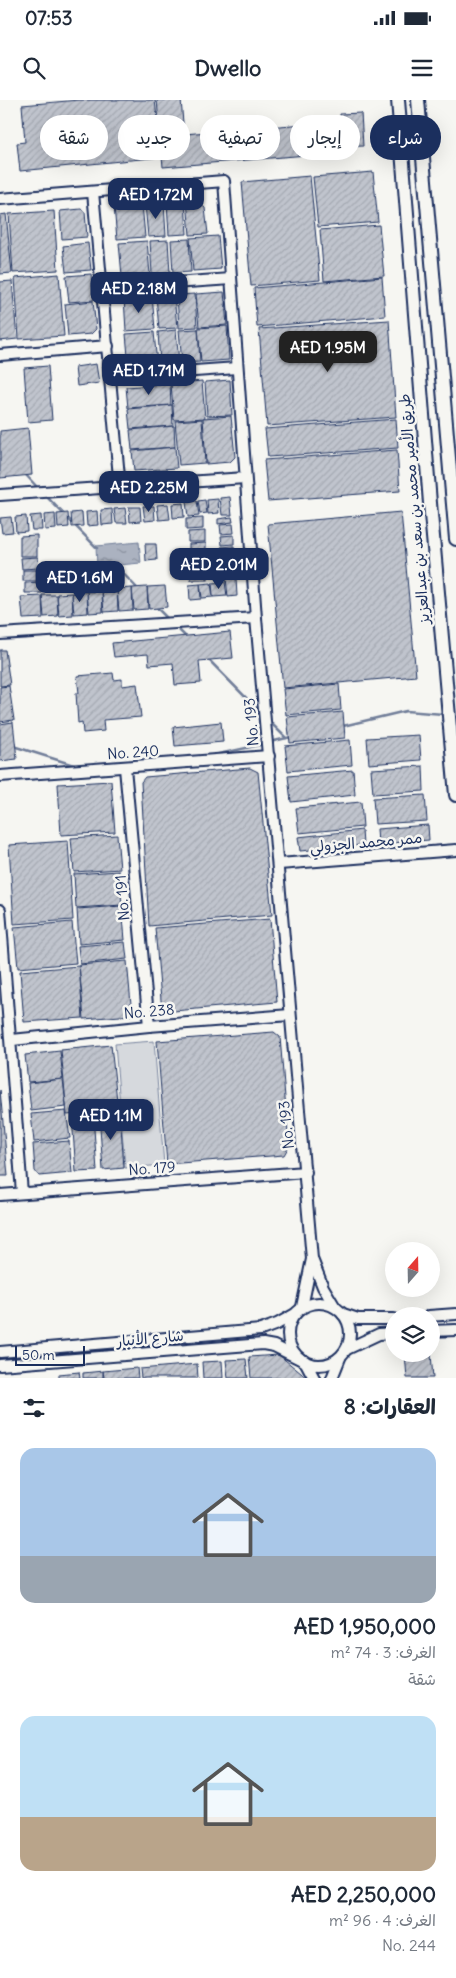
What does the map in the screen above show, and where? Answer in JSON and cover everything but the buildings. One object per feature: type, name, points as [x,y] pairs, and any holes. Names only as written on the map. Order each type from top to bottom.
[{"type":"main road","name":"طريق الأمير محمد بن سعد بن عبدالعزيز","points":[[398,100],[456,795]]},
{"type":"main road","points":[[418,100],[456,539]]},
{"type":"street","name":"No. 193","points":[[93,192],[224,181],[256,618],[279,864],[290,1015],[306,1172],[312,1259],[323,1287],[339,1310]]},
{"type":"street","points":[[0,199],[93,192],[120,488]]},
{"type":"street","points":[[102,288],[232,279]]},
{"type":"street","points":[[0,355],[108,346]]},
{"type":"street","points":[[111,377],[238,368]]},
{"type":"street","points":[[0,495],[245,478]]},
{"type":"street","points":[[0,634],[256,618]]},
{"type":"street","name":"No. 240","points":[[0,776],[269,756]]},
{"type":"street","name":"No. 191","points":[[125,768],[149,1026]]},
{"type":"street","name":"ممر محمد الجزولي","points":[[279,864],[456,850]]},
{"type":"street","points":[[0,910],[12,1040],[22,1193]]},
{"type":"street","name":"No. 238","points":[[12,1040],[149,1026],[290,1015]]},
{"type":"street","name":"No. 179","points":[[0,1195],[306,1172]]},
{"type":"street","name":"No. 193","points":[[298,1310],[312,1259]]},
{"type":"street","name":"شارع الأنبار","points":[[0,1352],[261,1330],[277,1324],[298,1310],[321,1302],[366,1320],[385,1319]]},
{"type":"street","points":[[298,1310],[288,1332],[293,1351],[302,1360],[314,1378]]},
{"type":"street","points":[[332,1378],[340,1358],[347,1349],[351,1339],[351,1328],[339,1310]]},
{"type":"street","points":[[440,1315],[456,1314]]},
{"type":"street","points":[[440,1331],[456,1330]]},
{"type":"street","points":[[347,1349],[379,1334],[385,1334]]},
{"type":"street","name":"شارع الأنبار","points":[[0,1366],[263,1344],[274,1346],[302,1360],[320,1366],[340,1358]]},
{"type":"shaded area","points":[[154,1041],[164,1165],[125,1168],[115,1044]]},
{"type":"water","points":[[139,542],[141,563],[97,567],[96,546]]},
{"type":"waterway","points":[[24,473],[39,489]]},
{"type":"waterway","points":[[45,495],[97,548]]},
{"type":"waterway","points":[[114,564],[138,589]]},
{"type":"waterway","points":[[156,607],[170,621]]},
{"type":"waterway","points":[[175,626],[187,638]]},
{"type":"waterway","points":[[207,658],[261,713]]},
{"type":"waterway","points":[[343,726],[406,711],[443,714]]},
{"type":"waterway","points":[[268,720],[286,738]]},
{"type":"waterway","points":[[270,742],[291,737]]},
{"type":"waterway","points":[[214,755],[264,744]]},
{"type":"waterway","points":[[13,746],[77,766]]}]
